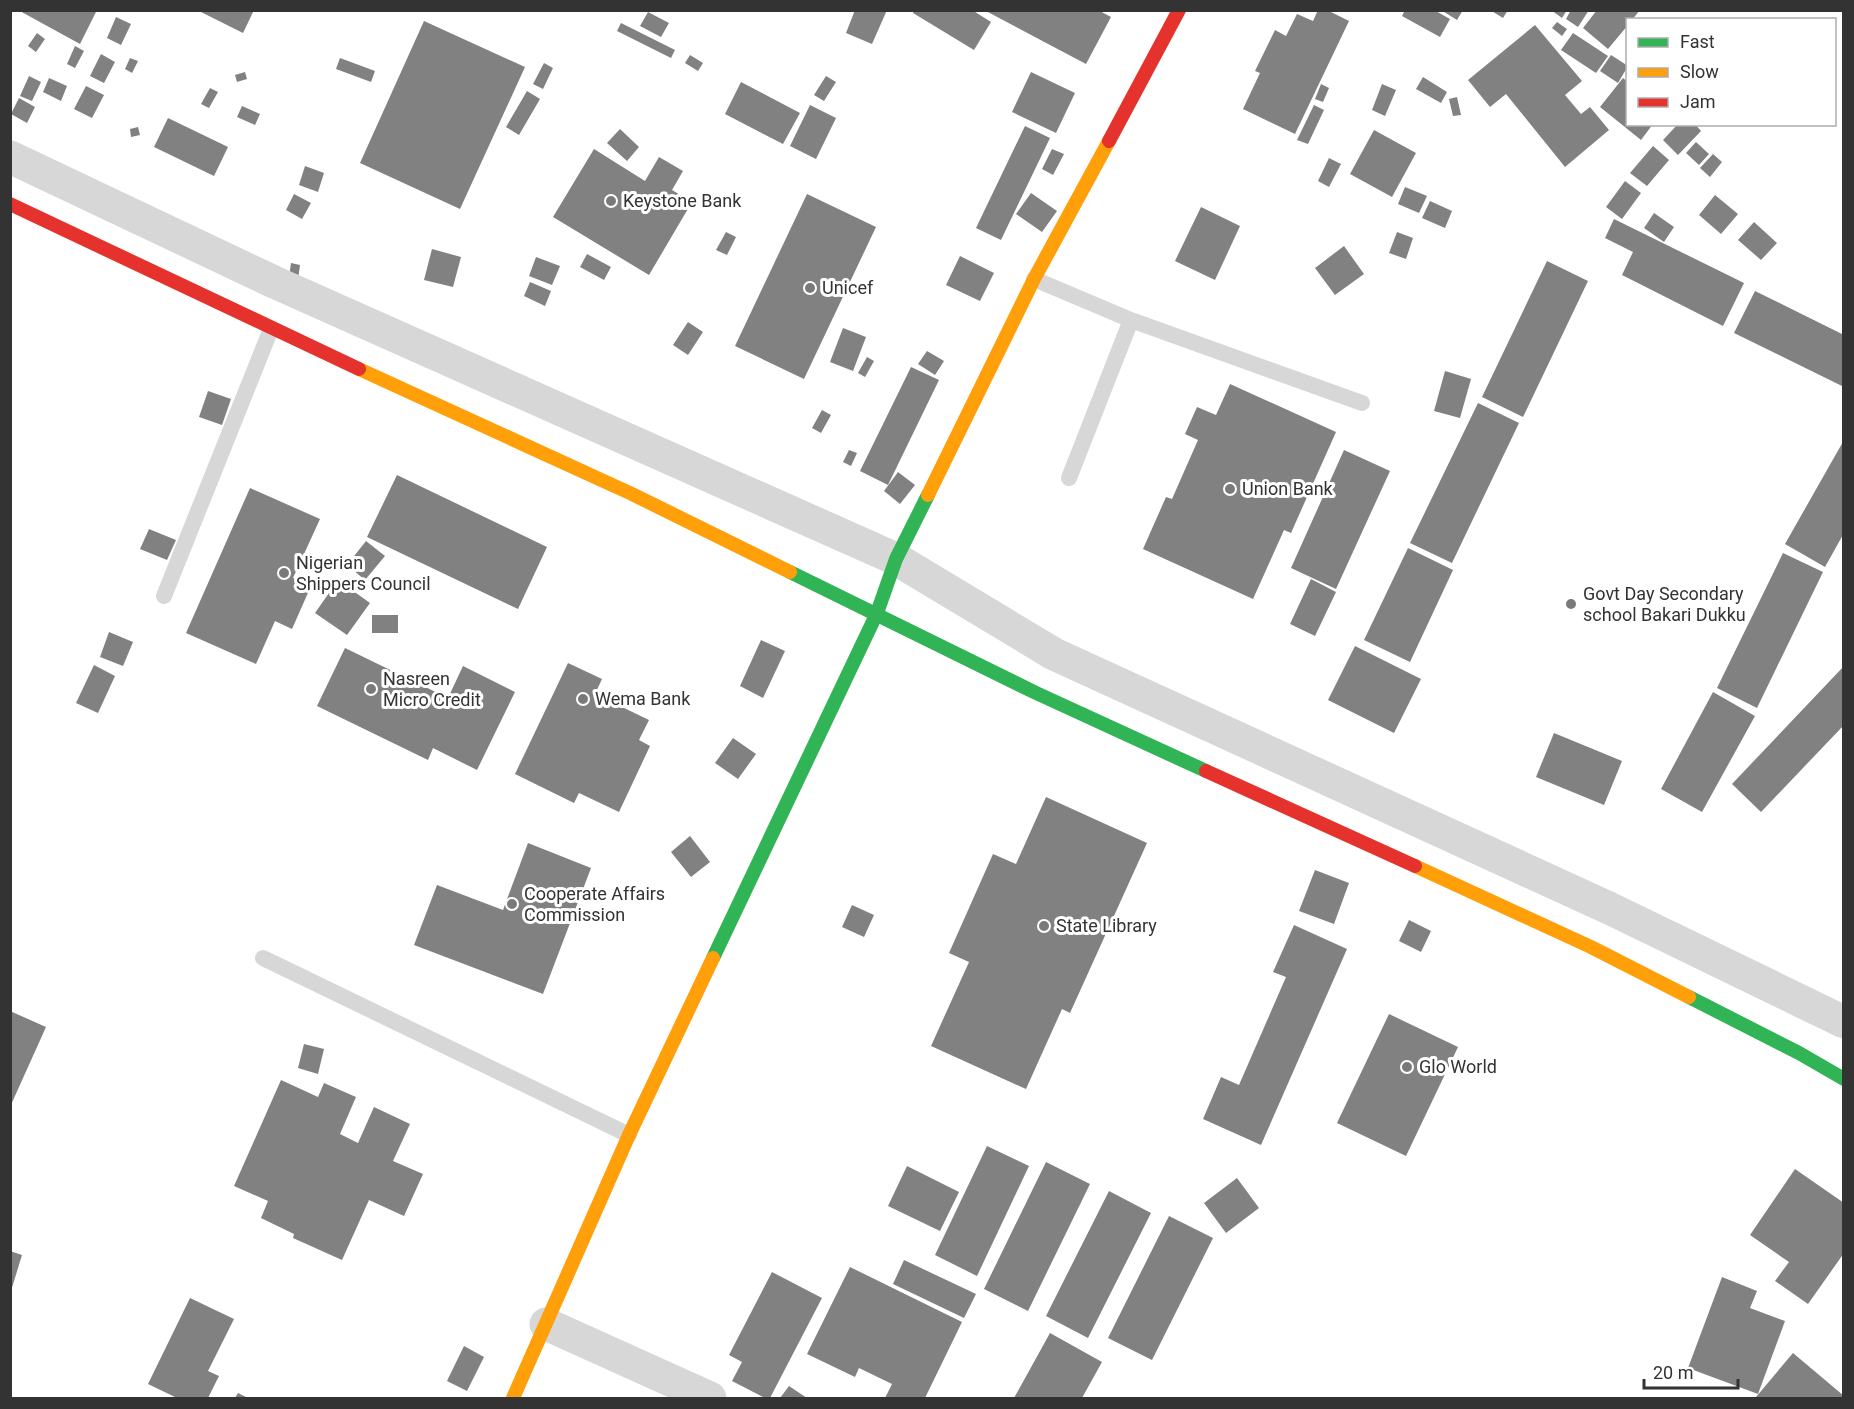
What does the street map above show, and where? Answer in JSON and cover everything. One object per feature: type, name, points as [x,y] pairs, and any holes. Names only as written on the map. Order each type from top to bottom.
[{"type":"street","points":[[513,1398],[629,1135],[877,613],[896,559],[1034,279],[1179,10]]},
{"type":"street","points":[[10,157],[274,282],[896,559],[1054,654],[1608,908],[1844,1022]]},
{"type":"street","points":[[10,204],[632,494],[1034,692],[1591,947],[1800,1053],[1844,1079]]},
{"type":"street","points":[[546,1324],[710,1398]]},
{"type":"lane","points":[[1034,279],[1131,320],[1362,403]]},
{"type":"lane","points":[[1069,478],[1131,320]]},
{"type":"lane","points":[[164,596],[272,328]]},
{"type":"lane","points":[[263,958],[629,1135]]},
{"type":"building","points":[[18,10],[97,10],[80,44]]},
{"type":"building","points":[[197,10],[254,10],[243,33]]},
{"type":"building","points":[[855,10],[887,10],[872,44],[846,33]]},
{"type":"building","points":[[914,10],[972,10],[991,22],[974,50],[913,13]]},
{"type":"building","points":[[984,10],[1098,10],[1111,17],[1086,64]]},
{"type":"building","points":[[1318,10],[1327,10],[1349,21],[1295,134],[1243,109],[1260,73],[1255,71],[1275,30],[1286,36],[1297,14],[1313,21]]},
{"type":"building","points":[[1405,10],[1434,10],[1450,19],[1440,37],[1402,16]]},
{"type":"building","points":[[1441,10],[1463,10],[1457,20]]},
{"type":"building","points":[[1490,10],[1508,10],[1503,18]]},
{"type":"building","points":[[1551,10],[1567,10],[1562,18]]},
{"type":"building","points":[[1571,10],[1589,10],[1578,27],[1566,19]]},
{"type":"building","points":[[1597,10],[1640,10],[1634,18],[1626,18],[1626,27],[1608,49],[1583,28]]},
{"type":"building","points":[[648,12],[669,23],[661,37],[640,26]]},
{"type":"building","points":[[116,17],[131,24],[121,45],[107,38]]},
{"type":"building","points":[[424,21],[525,67],[460,209],[360,163]]},
{"type":"building","points":[[1557,22],[1567,29],[1562,36],[1552,28]]},
{"type":"building","points":[[621,23],[675,50],[671,58],[617,31]]},
{"type":"building","points":[[1535,25],[1582,81],[1565,95],[1581,114],[1590,107],[1609,130],[1565,167],[1506,94],[1490,107],[1468,80]]},
{"type":"building","points":[[37,33],[45,39],[36,52],[28,46]]},
{"type":"building","points":[[1573,33],[1608,56],[1596,73],[1561,50]]},
{"type":"building","points":[[75,46],[84,51],[75,68],[67,64]]},
{"type":"building","points":[[101,54],[115,62],[104,83],[90,76]]},
{"type":"building","points":[[690,55],[703,63],[698,71],[685,63]]},
{"type":"building","points":[[1611,55],[1626,65],[1626,69],[1618,83],[1600,71]]},
{"type":"building","points":[[130,58],[138,61],[132,73],[125,69]]},
{"type":"building","points":[[340,58],[375,71],[371,82],[336,69]]},
{"type":"building","points":[[544,63],[553,68],[543,89],[533,84]]},
{"type":"building","points":[[245,72],[247,79],[237,82],[235,75]]},
{"type":"building","points":[[1031,72],[1075,93],[1056,133],[1012,112]]},
{"type":"building","points":[[29,76],[41,82],[32,101],[20,96]]},
{"type":"building","points":[[826,76],[836,82],[824,101],[814,95]]},
{"type":"building","points":[[1423,77],[1447,92],[1441,103],[1416,89]]},
{"type":"building","points":[[49,78],[67,86],[61,101],[43,92]]},
{"type":"building","points":[[1623,78],[1626,80],[1626,126],[1652,126],[1641,140],[1600,107]]},
{"type":"building","points":[[741,82],[800,113],[783,144],[725,114]]},
{"type":"building","points":[[1321,84],[1329,88],[1323,102],[1315,99]]},
{"type":"building","points":[[1382,84],[1396,90],[1385,116],[1372,110]]},
{"type":"building","points":[[86,86],[104,95],[92,118],[74,109]]},
{"type":"building","points":[[210,88],[218,92],[209,108],[201,104]]},
{"type":"building","points":[[527,91],[540,99],[519,135],[506,127]]},
{"type":"building","points":[[1457,97],[1461,115],[1453,116],[1449,99]]},
{"type":"building","points":[[19,98],[35,107],[27,123],[11,114]]},
{"type":"building","points":[[810,105],[836,118],[816,159],[790,146]]},
{"type":"building","points":[[1314,105],[1324,110],[1308,144],[1297,140]]},
{"type":"building","points":[[242,106],[260,114],[255,125],[237,117]]},
{"type":"building","points":[[168,118],[228,147],[214,176],[154,147]]},
{"type":"building","points":[[1025,126],[1050,138],[1001,240],[976,228]]},
{"type":"building","points":[[1676,126],[1697,126],[1701,131],[1678,155],[1663,140]]},
{"type":"building","points":[[138,127],[140,135],[131,137],[130,129]]},
{"type":"building","points":[[620,129],[639,147],[627,161],[607,143]]},
{"type":"building","points":[[1374,130],[1416,153],[1392,197],[1350,174]]},
{"type":"building","points":[[1696,142],[1709,154],[1699,165],[1686,153]]},
{"type":"building","points":[[1653,146],[1669,160],[1647,186],[1630,173]]},
{"type":"building","points":[[594,149],[645,181],[659,157],[683,171],[672,190],[692,202],[649,275],[553,217]]},
{"type":"building","points":[[1052,149],[1064,154],[1053,175],[1042,169]]},
{"type":"building","points":[[1713,154],[1722,162],[1710,177],[1700,168]]},
{"type":"building","points":[[1329,158],[1341,164],[1329,187],[1318,181]]},
{"type":"building","points":[[305,166],[324,173],[318,192],[299,185]]},
{"type":"building","points":[[1625,181],[1641,193],[1622,219],[1606,207]]},
{"type":"building","points":[[1405,187],[1427,196],[1419,213],[1398,204]]},
{"type":"building","points":[[1031,193],[1057,211],[1042,232],[1016,214]]},
{"type":"building","points":[[294,194],[311,203],[302,219],[286,210]]},
{"type":"building","points":[[807,194],[876,227],[804,379],[735,346]]},
{"type":"building","points":[[1715,195],[1738,214],[1721,234],[1699,215]]},
{"type":"building","points":[[1430,201],[1452,211],[1445,228],[1422,218]]},
{"type":"building","points":[[1201,207],[1240,226],[1215,280],[1175,261]]},
{"type":"building","points":[[1654,213],[1674,227],[1664,242],[1644,228]]},
{"type":"building","points":[[1614,219],[1744,283],[1723,326],[1622,275],[1633,252],[1605,238]]},
{"type":"building","points":[[1754,222],[1777,243],[1761,260],[1738,240]]},
{"type":"building","points":[[726,232],[736,237],[727,255],[716,250]]},
{"type":"building","points":[[1397,232],[1413,238],[1406,259],[1389,253]]},
{"type":"building","points":[[1344,246],[1364,274],[1335,295],[1315,268]]},
{"type":"building","points":[[432,249],[461,257],[453,287],[424,280]]},
{"type":"building","points":[[587,254],[611,267],[604,280],[580,267]]},
{"type":"building","points":[[960,256],[994,273],[980,301],[946,285]]},
{"type":"building","points":[[536,257],[560,266],[552,285],[529,276]]},
{"type":"building","points":[[1547,261],[1588,281],[1523,417],[1482,397]]},
{"type":"building","points":[[291,263],[300,265],[297,286],[288,284]]},
{"type":"building","points":[[530,282],[551,291],[545,306],[524,296]]},
{"type":"building","points":[[1755,291],[1844,335],[1844,387],[1734,333]]},
{"type":"building","points":[[688,322],[703,332],[688,355],[673,345]]},
{"type":"building","points":[[843,328],[866,337],[853,371],[830,362]]},
{"type":"building","points":[[927,351],[944,361],[935,375],[918,364]]},
{"type":"building","points":[[867,357],[874,361],[865,377],[858,373]]},
{"type":"building","points":[[911,367],[939,380],[888,485],[860,471]]},
{"type":"building","points":[[1445,371],[1471,379],[1460,418],[1434,411]]},
{"type":"building","points":[[1230,384],[1336,432],[1291,533],[1284,530],[1253,599],[1143,549],[1166,497],[1172,499],[1198,440],[1185,434],[1197,407],[1216,415]]},
{"type":"building","points":[[208,391],[231,399],[222,425],[199,417]]},
{"type":"building","points":[[1478,403],[1519,423],[1452,563],[1410,543]]},
{"type":"building","points":[[822,410],[831,415],[821,433],[812,428]]},
{"type":"building","points":[[1844,440],[1844,533],[1825,567],[1785,544]]},
{"type":"building","points":[[849,450],[857,453],[851,466],[843,462]]},
{"type":"building","points":[[1344,450],[1390,471],[1336,589],[1291,568]]},
{"type":"building","points":[[898,472],[915,485],[900,504],[884,491]]},
{"type":"building","points":[[397,475],[547,547],[518,609],[367,537]]},
{"type":"building","points":[[250,488],[320,519],[293,578],[311,586],[292,629],[275,621],[256,664],[186,633]]},
{"type":"building","points":[[149,529],[176,540],[167,560],[140,549]]},
{"type":"building","points":[[366,541],[385,556],[365,580],[347,565]]},
{"type":"building","points":[[1408,548],[1453,570],[1410,662],[1364,640]]},
{"type":"building","points":[[1783,553],[1823,572],[1757,708],[1717,688]]},
{"type":"building","points":[[1311,579],[1336,592],[1315,636],[1290,624]]},
{"type":"building","points":[[338,580],[370,603],[347,635],[315,613]]},
{"type":"building","points":[[372,615],[398,615],[398,633],[372,633]]},
{"type":"building","points":[[109,632],[133,642],[123,666],[100,657]]},
{"type":"building","points":[[761,640],[785,651],[763,698],[740,686]]},
{"type":"building","points":[[1355,646],[1421,679],[1394,733],[1328,700]]},
{"type":"building","points":[[345,648],[448,698],[463,666],[515,692],[477,770],[433,748],[428,760],[317,706]]},
{"type":"building","points":[[568,663],[602,679],[595,694],[649,720],[639,740],[650,746],[619,812],[579,793],[574,803],[515,774]]},
{"type":"building","points":[[94,665],[115,676],[98,713],[76,703]]},
{"type":"building","points":[[1844,666],[1844,725],[1761,812],[1732,784]]},
{"type":"building","points":[[1713,692],[1755,716],[1702,812],[1661,789]]},
{"type":"building","points":[[1554,733],[1622,761],[1604,805],[1536,777]]},
{"type":"building","points":[[733,738],[756,754],[738,779],[715,763]]},
{"type":"building","points":[[1046,797],[1147,843],[1070,1013],[1062,1009],[1026,1089],[931,1046],[969,962],[949,953],[993,854],[1016,864]]},
{"type":"building","points":[[690,836],[710,862],[691,877],[671,852]]},
{"type":"building","points":[[528,843],[591,868],[543,994],[414,945],[437,885],[503,910]]},
{"type":"building","points":[[1315,870],[1349,883],[1334,924],[1299,911]]},
{"type":"building","points":[[852,905],[874,915],[864,937],[842,927]]},
{"type":"building","points":[[1409,920],[1431,931],[1421,952],[1399,941]]},
{"type":"building","points":[[1294,925],[1347,949],[1261,1145],[1203,1119],[1221,1077],[1239,1085],[1286,977],[1273,972]]},
{"type":"building","points":[[10,1011],[46,1027],[10,1107]]},
{"type":"building","points":[[1389,1014],[1458,1047],[1406,1156],[1337,1123]]},
{"type":"building","points":[[304,1044],[324,1049],[318,1074],[298,1068]]},
{"type":"building","points":[[281,1080],[318,1097],[324,1083],[356,1097],[340,1134],[358,1143],[374,1107],[410,1124],[393,1161],[423,1174],[404,1216],[369,1200],[342,1260],[293,1238],[294,1234],[261,1218],[268,1201],[234,1186]]},
{"type":"building","points":[[987,1146],[1029,1166],[977,1276],[935,1255]]},
{"type":"building","points":[[1046,1162],[1090,1184],[1028,1311],[984,1289]]},
{"type":"building","points":[[907,1166],[959,1192],[940,1231],[888,1206]]},
{"type":"building","points":[[1795,1169],[1844,1203],[1844,1253],[1808,1304],[1775,1281],[1789,1262],[1750,1235]]},
{"type":"building","points":[[1237,1178],[1259,1208],[1226,1233],[1204,1203]]},
{"type":"building","points":[[1109,1191],[1151,1213],[1088,1338],[1046,1316]]},
{"type":"building","points":[[1169,1216],[1213,1238],[1152,1360],[1108,1338]]},
{"type":"building","points":[[10,1251],[22,1255],[11,1291],[10,1291]]},
{"type":"building","points":[[904,1260],[976,1294],[964,1318],[893,1284]]},
{"type":"building","points":[[850,1267],[962,1322],[925,1398],[885,1398],[892,1384],[859,1368],[855,1377],[807,1354]]},
{"type":"building","points":[[772,1272],[822,1298],[770,1398],[765,1398],[732,1381],[742,1362],[729,1355]]},
{"type":"building","points":[[1722,1277],[1757,1291],[1750,1308],[1785,1321],[1758,1394],[1688,1368]]},
{"type":"building","points":[[190,1298],[234,1319],[208,1371],[219,1376],[208,1398],[177,1398],[148,1384]]},
{"type":"building","points":[[1050,1333],[1102,1362],[1082,1398],[1014,1398]]},
{"type":"building","points":[[464,1346],[484,1357],[467,1391],[447,1381]]},
{"type":"building","points":[[1793,1353],[1844,1396],[1844,1398],[1756,1397]]},
{"type":"building","points":[[789,1386],[807,1398],[780,1398]]},
{"type":"building","points":[[238,1393],[248,1398],[235,1398]]},
{"type":"traffic: fast","points":[[713,958],[877,613],[896,559],[928,495]]},
{"type":"traffic: fast","points":[[790,572],[1034,692],[1206,771]]},
{"type":"traffic: fast","points":[[1689,997],[1799,1053],[1844,1079]]},
{"type":"traffic: slow","points":[[928,495],[1034,279],[1109,141]]},
{"type":"traffic: slow","points":[[359,369],[632,494],[790,572]]},
{"type":"traffic: slow","points":[[1415,866],[1591,947],[1689,997]]},
{"type":"traffic: slow","points":[[513,1398],[629,1135],[713,958]]},
{"type":"traffic: jam","points":[[1109,141],[1179,10]]},
{"type":"traffic: jam","points":[[10,204],[359,369]]},
{"type":"traffic: jam","points":[[1206,771],[1415,866]]},
{"type":"place","name":"Keystone Bank","points":[[611,201]]},
{"type":"place","name":"Unicef","points":[[810,288]]},
{"type":"place","name":"Union Bank","points":[[1230,489]]},
{"type":"place","name":"Nigerian Shippers Council","points":[[284,573]]},
{"type":"place","name":"Govt Day Secondary school Bakari Dukku","points":[[1571,604]]},
{"type":"place","name":"Nasreen Micro Credit","points":[[371,689]]},
{"type":"place","name":"Wema Bank","points":[[583,699]]},
{"type":"place","name":"Cooperate Affairs Commission","points":[[512,904]]},
{"type":"place","name":"State Library","points":[[1044,926]]},
{"type":"place","name":"Glo World","points":[[1407,1067]]}]
